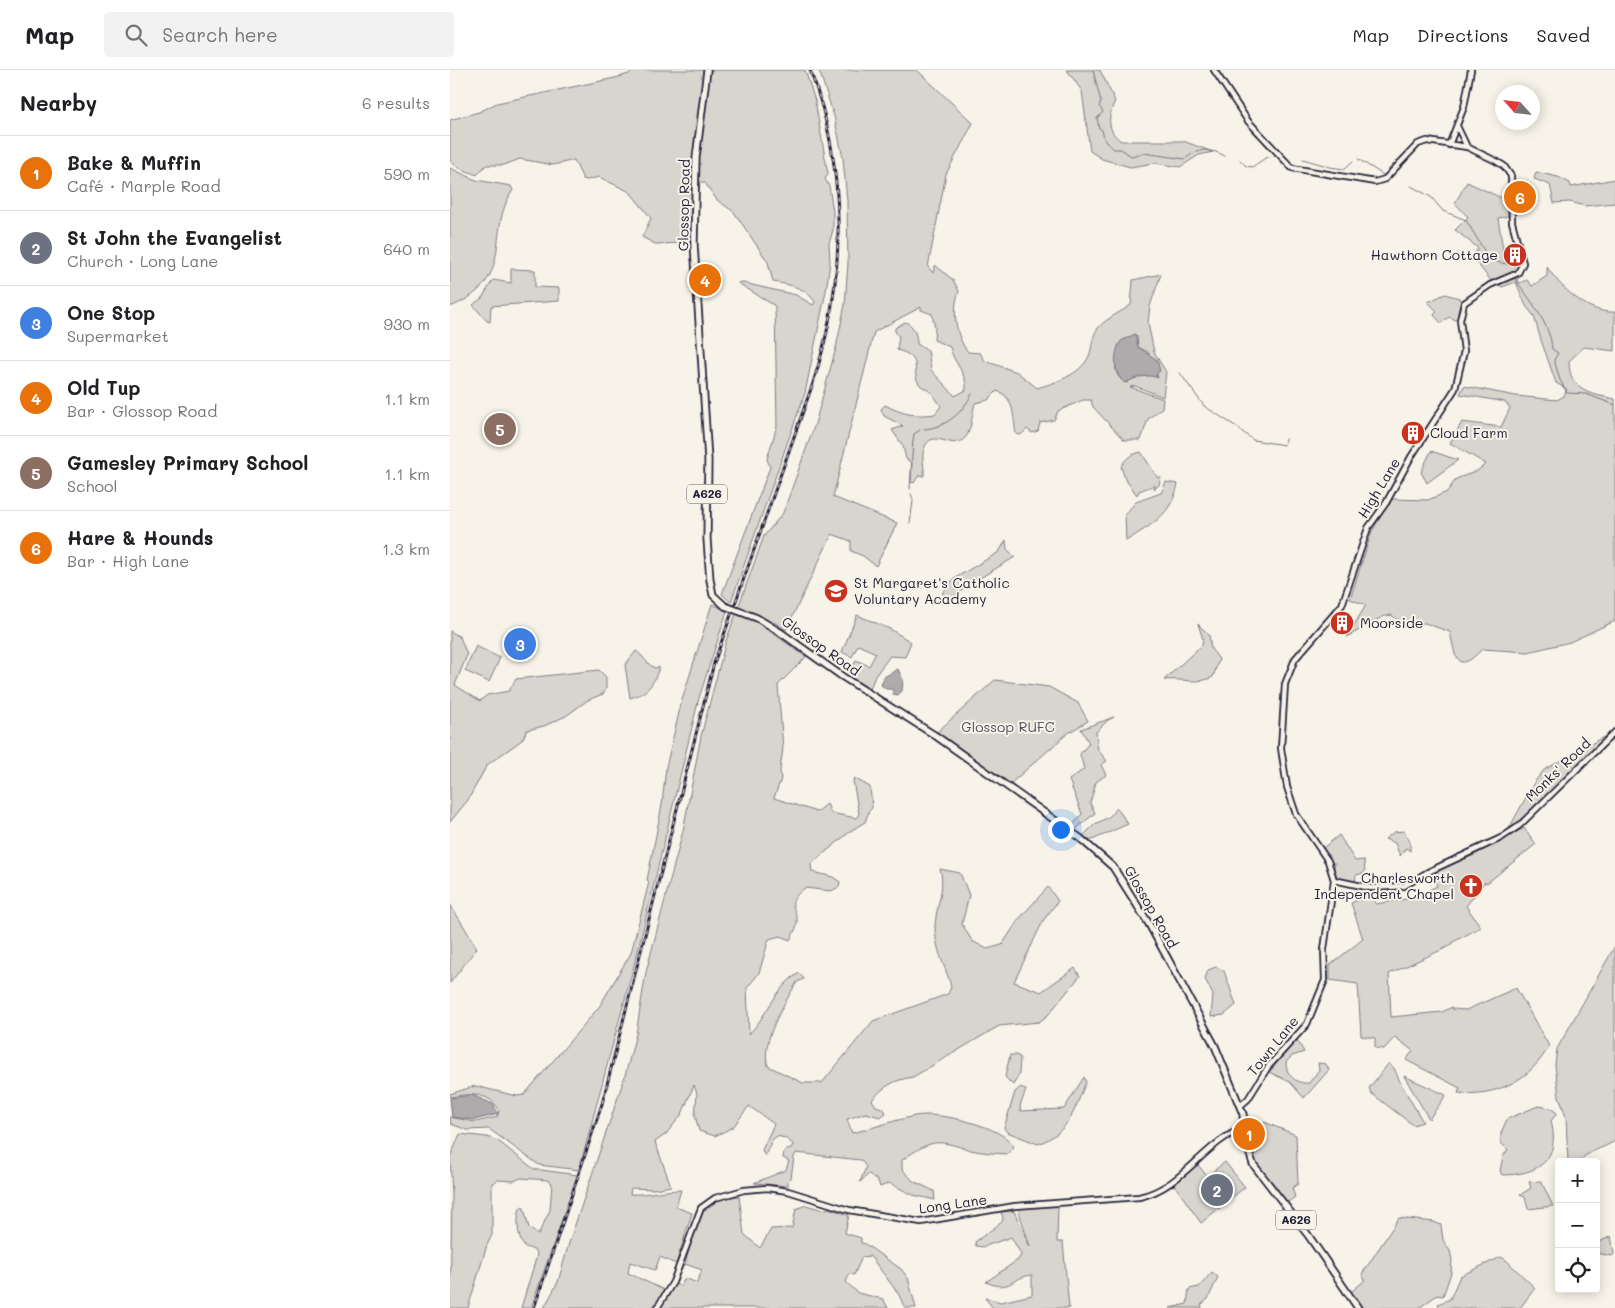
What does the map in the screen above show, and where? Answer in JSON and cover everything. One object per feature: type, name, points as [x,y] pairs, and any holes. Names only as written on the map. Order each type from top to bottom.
[{"type":"main road","name":"Glossop Road","points":[[707,70],[697,149],[694,244],[708,460],[707,539],[710,580],[714,595],[718,601],[757,618],[780,632],[843,678],[936,736],[1107,860],[1131,894],[1201,1018],[1240,1106],[1243,1114],[1244,1128]]},
{"type":"main road","name":"A626","points":[[1244,1128],[1253,1164],[1261,1178],[1308,1235],[1358,1308]]},
{"type":"street","points":[[1214,70],[1248,121],[1292,168],[1375,182],[1385,179],[1418,144],[1427,141],[1467,147]]},
{"type":"street","points":[[1449,145],[1464,107],[1471,70]]},
{"type":"street","points":[[1457,126],[1467,147]]},
{"type":"street","name":"High Lane","points":[[1334,880],[1328,861],[1302,826],[1289,795],[1281,748],[1286,684],[1295,659],[1342,605],[1368,528],[1386,503],[1411,457],[1455,389],[1464,351],[1460,320],[1464,303],[1490,285],[1518,273],[1522,267],[1523,260],[1512,222],[1511,176],[1504,166],[1467,147]]},
{"type":"street","name":"Monks' Road","points":[[1334,880],[1371,888],[1404,886],[1428,872],[1502,838],[1519,826],[1592,752],[1615,732]]},
{"type":"street","name":"Town Lane","points":[[1240,1106],[1248,1099],[1268,1066],[1313,1014],[1325,980],[1324,949],[1334,880]]},
{"type":"street","name":"Long Lane","points":[[657,1308],[672,1283],[698,1212],[715,1198],[744,1190],[778,1189],[849,1210],[922,1222],[1015,1206],[1139,1196],[1154,1192],[1175,1180],[1222,1140],[1244,1128]]},
{"type":"green space","points":[[632,70],[805,70],[815,101],[828,174],[825,179],[829,186],[833,211],[833,230],[829,244],[830,262],[826,291],[805,393],[731,602],[722,594],[770,467],[767,459],[777,426],[775,306],[738,283],[796,295],[813,305],[815,302],[802,290],[773,282],[768,262],[734,212],[717,200],[705,183],[697,181],[693,243],[655,244],[642,237],[651,218],[630,192],[599,177],[583,179],[574,160],[553,165],[520,159],[504,165],[486,165],[477,175],[459,168],[450,161],[450,120],[479,112],[497,103],[615,78],[629,74]]},
{"type":"green space","points":[[819,70],[917,70],[973,123],[946,174],[928,267],[933,273],[935,265],[953,280],[959,291],[955,314],[956,322],[960,338],[968,352],[980,353],[985,361],[1017,372],[1037,388],[1059,381],[1074,373],[1085,363],[1099,327],[1131,305],[1133,280],[1161,274],[1150,306],[1148,323],[1154,352],[1166,372],[1163,397],[1135,386],[1130,387],[1163,399],[1162,408],[1148,419],[1141,440],[1124,440],[1093,407],[1091,400],[1083,400],[1058,411],[1054,420],[1040,423],[1038,431],[1032,433],[1027,429],[1021,435],[1016,434],[1010,403],[1003,394],[997,391],[988,400],[975,403],[970,429],[966,437],[961,441],[955,443],[932,439],[928,442],[923,452],[924,476],[919,475],[914,483],[911,482],[912,463],[906,459],[903,446],[892,430],[903,426],[884,416],[881,409],[885,405],[909,414],[928,415],[935,414],[941,406],[932,393],[917,381],[912,357],[897,350],[899,337],[895,328],[905,322],[911,325],[916,334],[917,344],[928,351],[931,370],[955,396],[966,390],[965,379],[950,347],[934,340],[935,328],[932,314],[921,310],[921,307],[874,332],[833,497],[897,523],[876,566],[863,556],[851,551],[851,541],[832,534],[786,630],[774,622],[767,629],[806,657],[778,685],[783,748],[780,770],[781,779],[774,798],[817,812],[827,804],[831,813],[856,818],[859,814],[854,778],[870,787],[872,808],[865,822],[852,830],[811,864],[812,872],[833,877],[840,882],[839,887],[831,891],[805,888],[794,898],[793,906],[797,924],[790,940],[780,936],[769,939],[759,973],[747,988],[749,1034],[784,985],[799,973],[804,979],[797,982],[780,1012],[770,1035],[766,1056],[768,1066],[803,1083],[822,1083],[873,1021],[948,994],[951,987],[937,944],[935,929],[942,886],[940,869],[960,873],[969,895],[962,924],[972,941],[987,949],[1002,945],[1019,919],[1048,887],[1058,901],[1043,921],[1014,982],[1041,992],[1075,968],[1080,976],[1048,1015],[1039,1022],[999,1026],[913,1077],[900,1080],[885,1087],[872,1100],[876,1106],[884,1109],[886,1113],[880,1117],[866,1113],[847,1119],[852,1133],[915,1116],[925,1115],[953,1118],[997,1133],[1008,1139],[1014,1147],[1007,1154],[980,1152],[950,1144],[935,1143],[921,1148],[902,1160],[902,1169],[913,1181],[934,1191],[935,1200],[913,1195],[889,1183],[880,1187],[878,1181],[869,1174],[860,1182],[866,1167],[861,1160],[796,1153],[788,1186],[754,1183],[786,1170],[789,1161],[783,1158],[784,1151],[791,1149],[793,1144],[785,1138],[777,1136],[772,1140],[765,1156],[762,1150],[774,1124],[749,1106],[733,1127],[715,1136],[699,1131],[695,1115],[697,1094],[694,1085],[682,1114],[666,1134],[655,1142],[671,1186],[654,1189],[631,1188],[630,1194],[681,1190],[676,1207],[692,1213],[676,1264],[660,1257],[655,1270],[630,1262],[628,1273],[664,1290],[654,1308],[544,1308],[558,1282],[569,1243],[625,1076],[636,1034],[646,972],[683,831],[701,736],[726,641],[764,536],[783,513],[815,424],[836,348],[845,304],[848,263],[847,201],[843,158],[834,116]],"holes":[[[1137,336],[1138,347],[1148,352],[1158,377],[1142,376],[1127,383],[1116,372],[1116,355],[1119,344]]]},
{"type":"green space","points":[[1067,70],[1100,70],[1115,101],[1110,117],[1111,127],[1116,137],[1121,141],[1183,141],[1213,152],[1199,155],[1180,167],[1155,163],[1130,167],[1102,159],[1090,151],[1082,91]]},
{"type":"green space","points":[[450,168],[476,180],[511,186],[513,190],[505,206],[500,223],[492,269],[484,283],[471,296],[450,307]]},
{"type":"green space","points":[[1536,172],[1558,177],[1570,183],[1571,187],[1615,179],[1615,203],[1585,206],[1570,202],[1554,203],[1550,185],[1534,179]]},
{"type":"green space","points":[[1467,182],[1508,201],[1508,216],[1498,218],[1505,262],[1515,262],[1520,266],[1516,272],[1492,282],[1473,258],[1478,248],[1455,230],[1468,217],[1455,203]]},
{"type":"green space","points":[[1547,267],[1568,291],[1585,304],[1605,312],[1615,312],[1615,351],[1584,347],[1569,361],[1573,379],[1583,390],[1615,399],[1615,621],[1570,642],[1528,652],[1483,649],[1470,660],[1464,662],[1461,662],[1455,655],[1450,632],[1425,623],[1404,624],[1391,615],[1382,617],[1347,637],[1366,605],[1350,599],[1372,531],[1391,499],[1428,500],[1447,492],[1456,479],[1477,471],[1486,464],[1450,443],[1462,422],[1501,427],[1510,408],[1505,402],[1460,394],[1464,386],[1516,396],[1557,400],[1564,396],[1567,389],[1556,383],[1534,316],[1526,306],[1516,282],[1502,287],[1499,285],[1521,274],[1522,276],[1517,279],[1519,283],[1527,280],[1532,286],[1547,276]]},
{"type":"green space","points":[[511,269],[535,270],[535,287],[559,288],[559,301],[491,306],[490,322],[487,321],[473,305],[482,298],[493,280],[511,283]]},
{"type":"green space","points":[[1445,294],[1459,298],[1461,302],[1458,321],[1449,317],[1441,323],[1434,315],[1437,311],[1428,302]]},
{"type":"green space","points":[[1431,451],[1458,460],[1427,483],[1421,472]]},
{"type":"green space","points":[[1141,452],[1158,478],[1161,477],[1159,485],[1154,489],[1155,485],[1139,491],[1137,495],[1125,479],[1121,467],[1129,457]]},
{"type":"green space","points":[[1166,482],[1178,484],[1171,504],[1152,524],[1126,541],[1125,514],[1136,502],[1161,493]]},
{"type":"green space","points":[[1006,540],[1007,549],[1015,557],[975,581],[949,600],[942,593],[955,578],[999,552]]},
{"type":"green space","points":[[712,604],[727,611],[699,698],[637,954],[579,1170],[539,1165],[489,1129],[467,1130],[451,1124],[450,1117],[475,1122],[497,1117],[499,1111],[491,1100],[485,1097],[464,1095],[451,1097],[450,1094],[475,1086],[517,1096],[524,1095],[599,1007],[631,953],[649,882],[647,880],[662,805],[666,767],[682,700]]},
{"type":"green space","points":[[857,615],[890,629],[911,642],[905,657],[890,656],[875,676],[870,689],[849,676],[856,660],[869,666],[876,653],[858,645],[852,657],[842,652]]},
{"type":"green space","points":[[1198,624],[1209,635],[1211,649],[1219,659],[1213,677],[1201,681],[1164,680],[1202,645],[1203,639]]},
{"type":"green space","points":[[450,631],[460,637],[467,655],[455,685],[480,701],[487,695],[509,691],[516,679],[599,670],[606,677],[606,689],[603,694],[588,700],[566,716],[544,726],[527,730],[522,740],[487,765],[468,800],[450,822]]},
{"type":"green space","points":[[476,646],[500,658],[489,682],[465,671]]},
{"type":"green space","points":[[636,651],[652,666],[655,668],[659,667],[649,687],[630,698],[625,665]]},
{"type":"green space","name":"Glossop RUFC","points":[[995,680],[1049,687],[1078,703],[1088,721],[1068,733],[1010,784],[937,732]]},
{"type":"green space","points":[[1114,717],[1108,720],[1096,732],[1098,750],[1107,761],[1101,765],[1106,775],[1096,782],[1090,803],[1095,813],[1075,830],[1071,827],[1082,814],[1069,780],[1084,769],[1080,754],[1089,743],[1081,729]]},
{"type":"green space","points":[[1607,735],[1507,832],[1535,781],[1544,770]]},
{"type":"green space","points":[[1117,808],[1128,824],[1090,841],[1083,836],[1095,824],[1109,817]]},
{"type":"green space","points":[[1524,828],[1536,844],[1487,883],[1485,882],[1466,906],[1481,927],[1453,942],[1450,946],[1389,974],[1391,1017],[1442,1012],[1452,1007],[1452,1009],[1466,1010],[1516,988],[1549,1046],[1533,1068],[1511,1084],[1486,1092],[1458,1093],[1460,1088],[1406,1060],[1413,1051],[1395,1037],[1384,1049],[1375,1048],[1375,1038],[1361,1036],[1358,984],[1330,980],[1330,965],[1363,939],[1351,903],[1365,897],[1371,891],[1376,904],[1412,898],[1437,886],[1432,873],[1474,855]]},
{"type":"green space","points":[[1404,831],[1410,842],[1410,851],[1406,848],[1400,856],[1395,843],[1385,839],[1394,832]]},
{"type":"green space","points":[[1339,835],[1355,861],[1364,860],[1365,873],[1356,875],[1355,883],[1338,879],[1334,868],[1335,863],[1332,863],[1323,848]]},
{"type":"green space","points":[[450,904],[477,948],[450,983]]},
{"type":"green space","points":[[1615,946],[1615,1141],[1582,1158],[1568,1158],[1566,1117],[1559,1096],[1555,1065],[1557,1049]]},
{"type":"green space","points":[[1216,967],[1224,971],[1236,1005],[1224,1015],[1211,1017],[1213,995],[1205,979],[1208,970]]},
{"type":"green space","points":[[1297,1040],[1304,1052],[1292,1056],[1286,1062],[1286,1067],[1292,1078],[1300,1082],[1309,1083],[1319,1070],[1318,1063],[1326,1064],[1329,1070],[1304,1098],[1290,1082],[1269,1072]]},
{"type":"green space","points":[[1010,1055],[1020,1057],[1019,1075],[1013,1085],[1005,1077]]},
{"type":"green space","points":[[1389,1063],[1394,1068],[1423,1122],[1413,1125],[1371,1093],[1369,1088]]},
{"type":"green space","points":[[1404,1076],[1446,1095],[1429,1119]]},
{"type":"green space","points":[[1084,1077],[1086,1082],[1070,1119],[1049,1139],[1038,1144],[1007,1132],[1004,1128],[1015,1092],[1021,1087],[1026,1090],[1020,1106],[1021,1111],[1064,1109]]},
{"type":"green space","points":[[1538,1106],[1551,1108],[1557,1113],[1551,1121],[1553,1146],[1549,1155],[1544,1163],[1536,1168],[1526,1172],[1502,1175],[1500,1171],[1503,1156],[1508,1150],[1501,1143],[1501,1133],[1507,1119]]},
{"type":"green space","points":[[1264,1122],[1296,1135],[1298,1184],[1292,1188],[1295,1197],[1287,1203],[1257,1167],[1253,1157],[1260,1151]]},
{"type":"green space","points":[[460,1134],[487,1137],[498,1141],[534,1169],[578,1175],[531,1308],[521,1308],[537,1255],[536,1251],[524,1246],[522,1243],[518,1227],[518,1215],[521,1207],[524,1208],[529,1228],[538,1235],[550,1210],[552,1183],[547,1180],[521,1178],[514,1181],[498,1180],[492,1183],[492,1235],[487,1245],[468,1308],[450,1308],[452,1194],[450,1158]]},
{"type":"green space","points":[[1225,1162],[1245,1187],[1201,1223],[1173,1183],[1198,1165],[1207,1176]]},
{"type":"green space","points":[[1541,1181],[1553,1206],[1528,1209],[1525,1197],[1520,1195],[1531,1188],[1529,1182]]},
{"type":"green space","points":[[739,1196],[744,1234],[760,1248],[771,1229],[792,1228],[796,1209],[806,1205],[823,1210],[828,1208],[849,1215],[845,1233],[861,1238],[861,1243],[901,1269],[908,1278],[916,1308],[905,1308],[898,1293],[870,1256],[862,1257],[854,1275],[850,1273],[846,1282],[858,1293],[883,1299],[888,1308],[659,1308],[675,1284],[681,1286],[685,1278],[697,1283],[702,1270],[685,1264],[694,1231],[706,1208],[715,1201]]},
{"type":"green space","points":[[1058,1205],[1057,1242],[1063,1242],[1069,1308],[993,1308],[985,1298],[1001,1302],[1032,1295],[1032,1275],[1019,1278],[1001,1286],[986,1282],[1019,1259],[1021,1254],[1011,1237],[983,1247],[976,1246],[975,1242],[1002,1222],[1001,1212],[1014,1211],[1030,1247],[1018,1209]]},
{"type":"green space","points":[[1399,1218],[1434,1222],[1441,1225],[1443,1240],[1450,1251],[1452,1260],[1451,1273],[1443,1296],[1437,1295],[1419,1308],[1362,1308],[1351,1292],[1365,1280],[1362,1274]]},
{"type":"green space","points":[[1611,1236],[1614,1254],[1612,1256],[1600,1254],[1600,1242]]},
{"type":"green space","points":[[1501,1257],[1535,1288],[1520,1308],[1440,1308],[1438,1304],[1450,1299],[1460,1276]]},
{"type":"green space","points":[[1212,1272],[1218,1277],[1208,1299],[1201,1305],[1202,1308],[1170,1308],[1187,1304],[1189,1289],[1199,1287]]},
{"type":"shaded area","points":[[1135,334],[1138,347],[1157,360],[1160,371],[1156,374],[1158,378],[1145,376],[1125,383],[1118,375],[1116,369],[1118,346],[1121,341]]},
{"type":"shaded area","points":[[898,669],[903,680],[902,691],[898,695],[893,694],[893,689],[886,689],[881,685],[884,677]]},
{"type":"shaded area","points":[[472,1095],[493,1104],[498,1114],[474,1120],[452,1117],[450,1098]]},
{"type":"waterway","points":[[1093,70],[1101,102],[1099,106],[1103,112],[1097,118],[1099,128],[1102,130],[1105,141],[1114,149],[1121,149],[1131,156],[1144,153],[1185,159],[1193,153],[1204,150],[1225,156]]},
{"type":"waterway","points":[[1240,160],[1246,166],[1252,167],[1267,157],[1276,156]]},
{"type":"waterway","points":[[1303,159],[1344,169],[1353,161]]},
{"type":"waterway","points":[[1358,159],[1385,176]]},
{"type":"waterway","points":[[1411,186],[1431,197],[1443,211],[1466,220],[1488,257],[1497,262],[1516,266]]},
{"type":"waterway","points":[[1519,275],[1515,279],[1538,312],[1548,330],[1552,349],[1558,353],[1554,360],[1560,380],[1567,393],[1586,394],[1615,405]]},
{"type":"waterway","points":[[1180,373],[1204,406],[1240,429]]},
{"type":"waterway","points":[[924,429],[940,425],[953,418],[964,407],[972,394]]},
{"type":"waterway","points":[[910,489],[914,434],[920,430]]},
{"type":"waterway","points":[[1240,430],[1253,440],[1284,445],[1285,439]]},
{"type":"waterway","points":[[911,494],[913,499]]},
{"type":"waterway","points":[[910,523],[913,501]]},
{"type":"railway","points":[[534,1308],[602,1104],[714,663],[813,383],[824,345],[832,306],[837,266],[836,186],[831,147],[822,108],[810,70]]},
{"type":"place","name":"Hare & Hounds","points":[[1520,197]]},
{"type":"place","name":"Hawthorn Cottage","points":[[1515,255]]},
{"type":"place","name":"Old Tup","points":[[705,280]]},
{"type":"place","name":"Gamesley Primary School","points":[[500,429]]},
{"type":"place","name":"Cloud Farm","points":[[1413,433]]},
{"type":"place","name":"St Margaret's Catholic Voluntary Academy","points":[[836,591]]},
{"type":"place","name":"Moorside","points":[[1342,623]]},
{"type":"place","name":"One Stop","points":[[520,644]]},
{"type":"place","name":"Charlesworth Independent Chapel","points":[[1471,886]]},
{"type":"place","name":"Bake & Muffin","points":[[1249,1134]]},
{"type":"place","name":"St John the Evangelist","points":[[1217,1190]]}]
